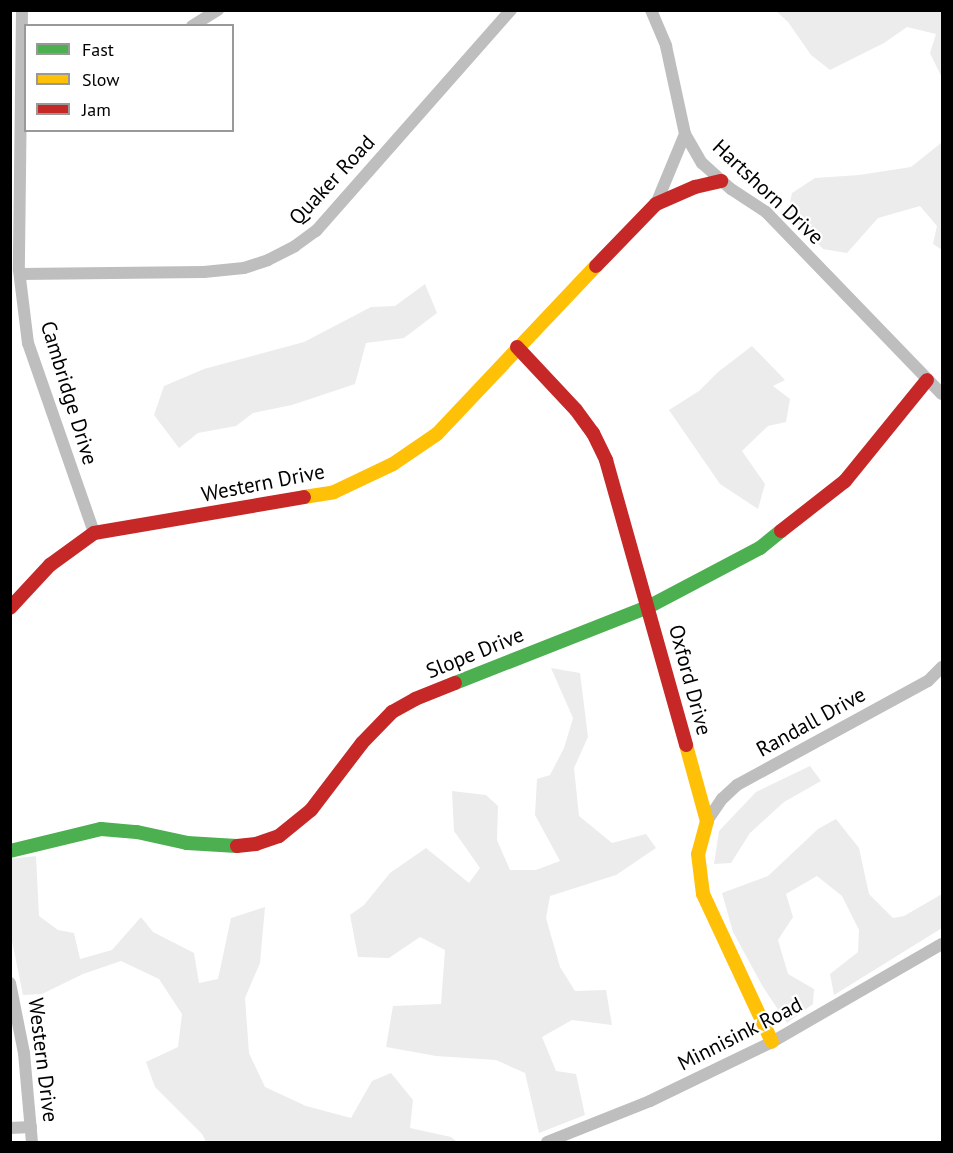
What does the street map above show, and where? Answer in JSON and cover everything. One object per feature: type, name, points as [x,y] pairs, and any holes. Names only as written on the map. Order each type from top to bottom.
[{"type":"street","name":"Cambridge Drive","points":[[22,10],[24,43],[20,274],[28,344],[94,533]]},
{"type":"street","points":[[195,24],[218,10]]},
{"type":"street","name":"Quaker Road","points":[[20,274],[204,272],[244,268],[268,260],[296,246],[316,231],[511,10]]},
{"type":"street","name":"Hartshorn Drive","points":[[651,10],[666,46],[685,134],[702,163],[721,181],[766,212],[942,394]]},
{"type":"street","name":"Western Drive","points":[[10,608],[50,565],[94,533],[334,492],[393,464],[437,434],[517,347],[656,204],[685,134]]},
{"type":"street","name":"Western Drive","points":[[656,204],[695,187],[721,181]]},
{"type":"street","name":"Oxford Drive","points":[[517,347],[576,410],[593,433],[606,460],[618,495],[707,821]]},
{"type":"street","name":"Slope Drive","points":[[10,851],[101,829],[231,848],[256,844],[279,836],[311,810],[362,743],[392,712],[415,699],[648,607],[760,548],[845,481],[927,380]]},
{"type":"street","name":"Randall Drive","points":[[707,821],[722,799],[737,785],[928,681],[942,668]]},
{"type":"street","points":[[707,821],[698,854],[703,894],[772,1042]]},
{"type":"street","name":"Minnisink Road","points":[[547,1143],[650,1101],[772,1042],[942,944]]},
{"type":"street","name":"Western Drive","points":[[10,983],[24,1053],[32,1143]]},
{"type":"street","points":[[10,1128],[31,1127]]},
{"type":"shaded area","points":[[776,11],[942,11],[942,78],[930,53],[936,34],[907,27],[884,43],[830,70],[811,55],[788,22]]},
{"type":"shaded area","points":[[942,110],[942,250],[933,244],[937,226],[920,206],[878,218],[847,253],[823,249],[788,212],[792,193],[815,178],[859,175],[911,167],[941,143]]},
{"type":"shaded area","points":[[425,284],[437,313],[404,338],[366,343],[355,384],[292,405],[253,413],[236,426],[198,433],[179,448],[154,415],[164,386],[204,369],[304,342],[371,307],[395,306]]},
{"type":"shaded area","points":[[752,346],[785,380],[773,386],[790,399],[786,422],[768,426],[742,451],[765,484],[758,509],[720,484],[669,410],[699,391],[718,372]]},
{"type":"shaded area","points":[[551,668],[580,673],[588,737],[574,768],[579,816],[612,843],[646,834],[656,848],[616,875],[550,896],[546,918],[560,967],[575,991],[606,990],[612,1025],[572,1020],[542,1037],[556,1071],[576,1074],[585,1115],[539,1133],[525,1073],[496,1060],[436,1056],[386,1047],[393,1006],[441,1004],[445,950],[420,937],[389,958],[358,957],[350,915],[364,905],[390,873],[426,848],[469,883],[480,868],[454,831],[452,791],[486,795],[498,806],[497,840],[510,870],[536,870],[560,861],[535,815],[537,779],[550,775],[564,748],[573,718]]},
{"type":"shaded area","points":[[810,766],[821,781],[784,802],[750,833],[731,863],[714,864],[719,831],[756,792]]},
{"type":"shaded area","points":[[836,819],[859,848],[869,894],[893,918],[904,916],[942,894],[942,928],[834,995],[830,974],[858,952],[859,930],[842,896],[817,876],[786,894],[793,917],[778,940],[788,974],[814,989],[813,1004],[787,1023],[763,987],[733,932],[722,893],[768,876],[818,829]]},
{"type":"shaded area","points":[[36,856],[39,916],[58,930],[74,933],[80,959],[112,950],[141,917],[153,932],[194,953],[199,983],[218,979],[231,918],[265,907],[260,963],[245,998],[249,1053],[265,1087],[306,1106],[351,1118],[372,1081],[391,1073],[413,1100],[410,1128],[451,1137],[457,1142],[206,1142],[202,1134],[155,1087],[146,1062],[178,1047],[182,1014],[159,979],[121,961],[83,974],[42,994],[23,995],[11,936],[10,859]]},
{"type":"traffic: fast","points":[[455,683],[648,607],[760,548],[781,531]]},
{"type":"traffic: fast","points":[[10,851],[101,829],[137,832],[187,843],[237,846]]},
{"type":"traffic: slow","points":[[304,497],[334,492],[393,464],[437,434],[596,266]]},
{"type":"traffic: slow","points":[[686,745],[707,821],[698,854],[703,894],[772,1042]]},
{"type":"traffic: jam","points":[[596,266],[656,204],[695,187],[721,181]]},
{"type":"traffic: jam","points":[[517,347],[576,410],[593,433],[606,460],[686,745]]},
{"type":"traffic: jam","points":[[781,531],[845,481],[927,380]]},
{"type":"traffic: jam","points":[[10,608],[50,565],[94,533],[304,497]]},
{"type":"traffic: jam","points":[[237,846],[256,844],[279,836],[311,810],[362,743],[392,712],[415,699],[455,683]]}]
